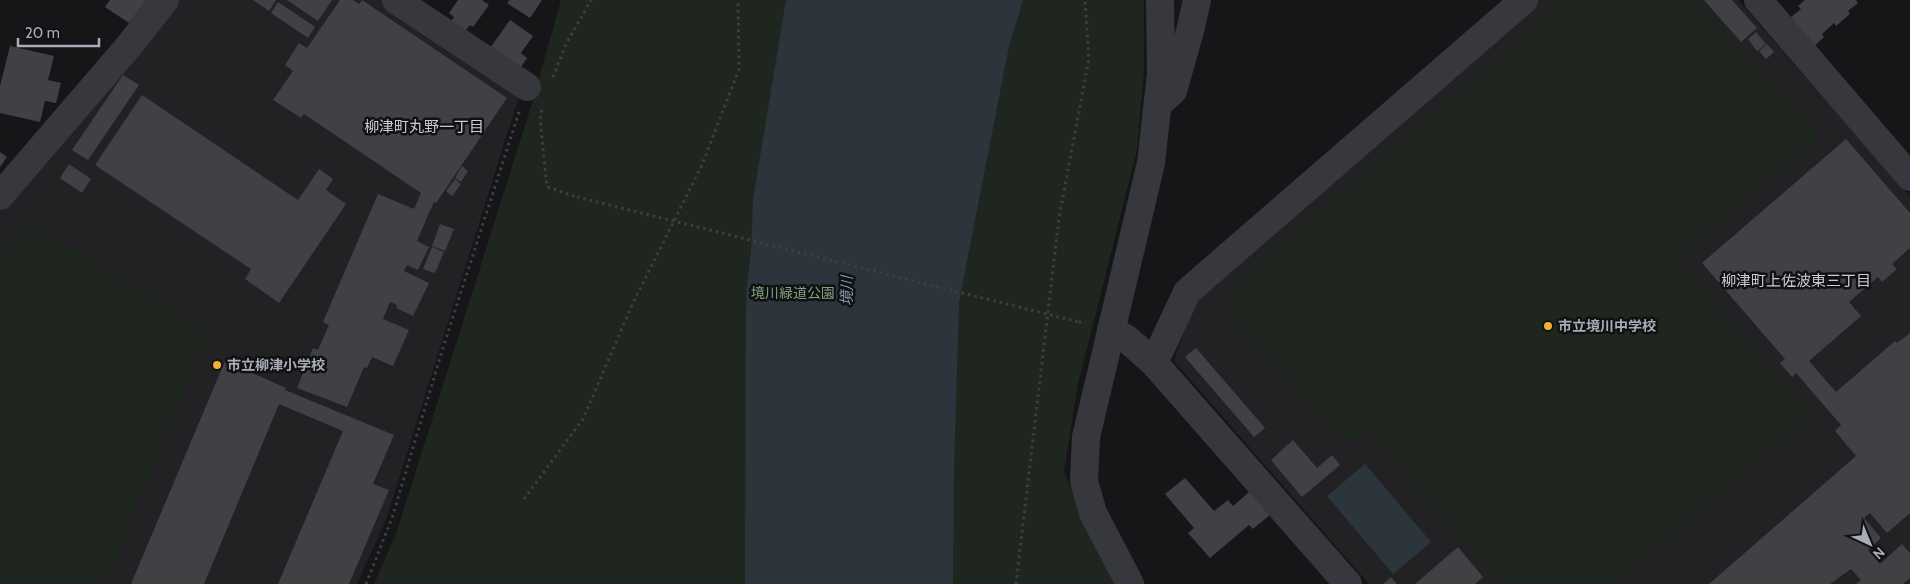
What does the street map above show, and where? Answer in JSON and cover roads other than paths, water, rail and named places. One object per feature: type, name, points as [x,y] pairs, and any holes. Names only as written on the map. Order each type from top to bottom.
[{"type":"street","points":[[0,196],[128,48],[165,0]]},
{"type":"street","points":[[396,0],[536,91]]},
{"type":"street","points":[[1156,107],[1173,91],[1190,31],[1196,0]]},
{"type":"street","points":[[1154,362],[1187,292],[1524,0]]},
{"type":"street","points":[[1758,0],[1910,177]]},
{"type":"street","points":[[1130,584],[1093,513],[1084,481],[1086,437],[1151,163],[1161,73],[1156,2]]},
{"type":"street","points":[[1111,330],[1128,339],[1154,362],[1348,584]]},
{"type":"water","name":"境川","points":[[786,0],[1023,0],[1009,46],[959,302],[953,584],[745,584],[746,294],[751,252],[753,200]]},
{"type":"water","points":[[1365,464],[1431,542],[1393,574],[1327,496]]},
{"type":"place","name":"市立境川中学校","points":[[1548,326]]},
{"type":"place","name":"市立柳津小学校","points":[[217,365]]},
{"type":"district","name":"柳津町丸野一丁目","points":[[424,127]]},
{"type":"district","name":"柳津町上佐波東三丁目","points":[[1796,281]]},
{"type":"park label","name":"境川緑道公園","points":[[793,293]]}]
